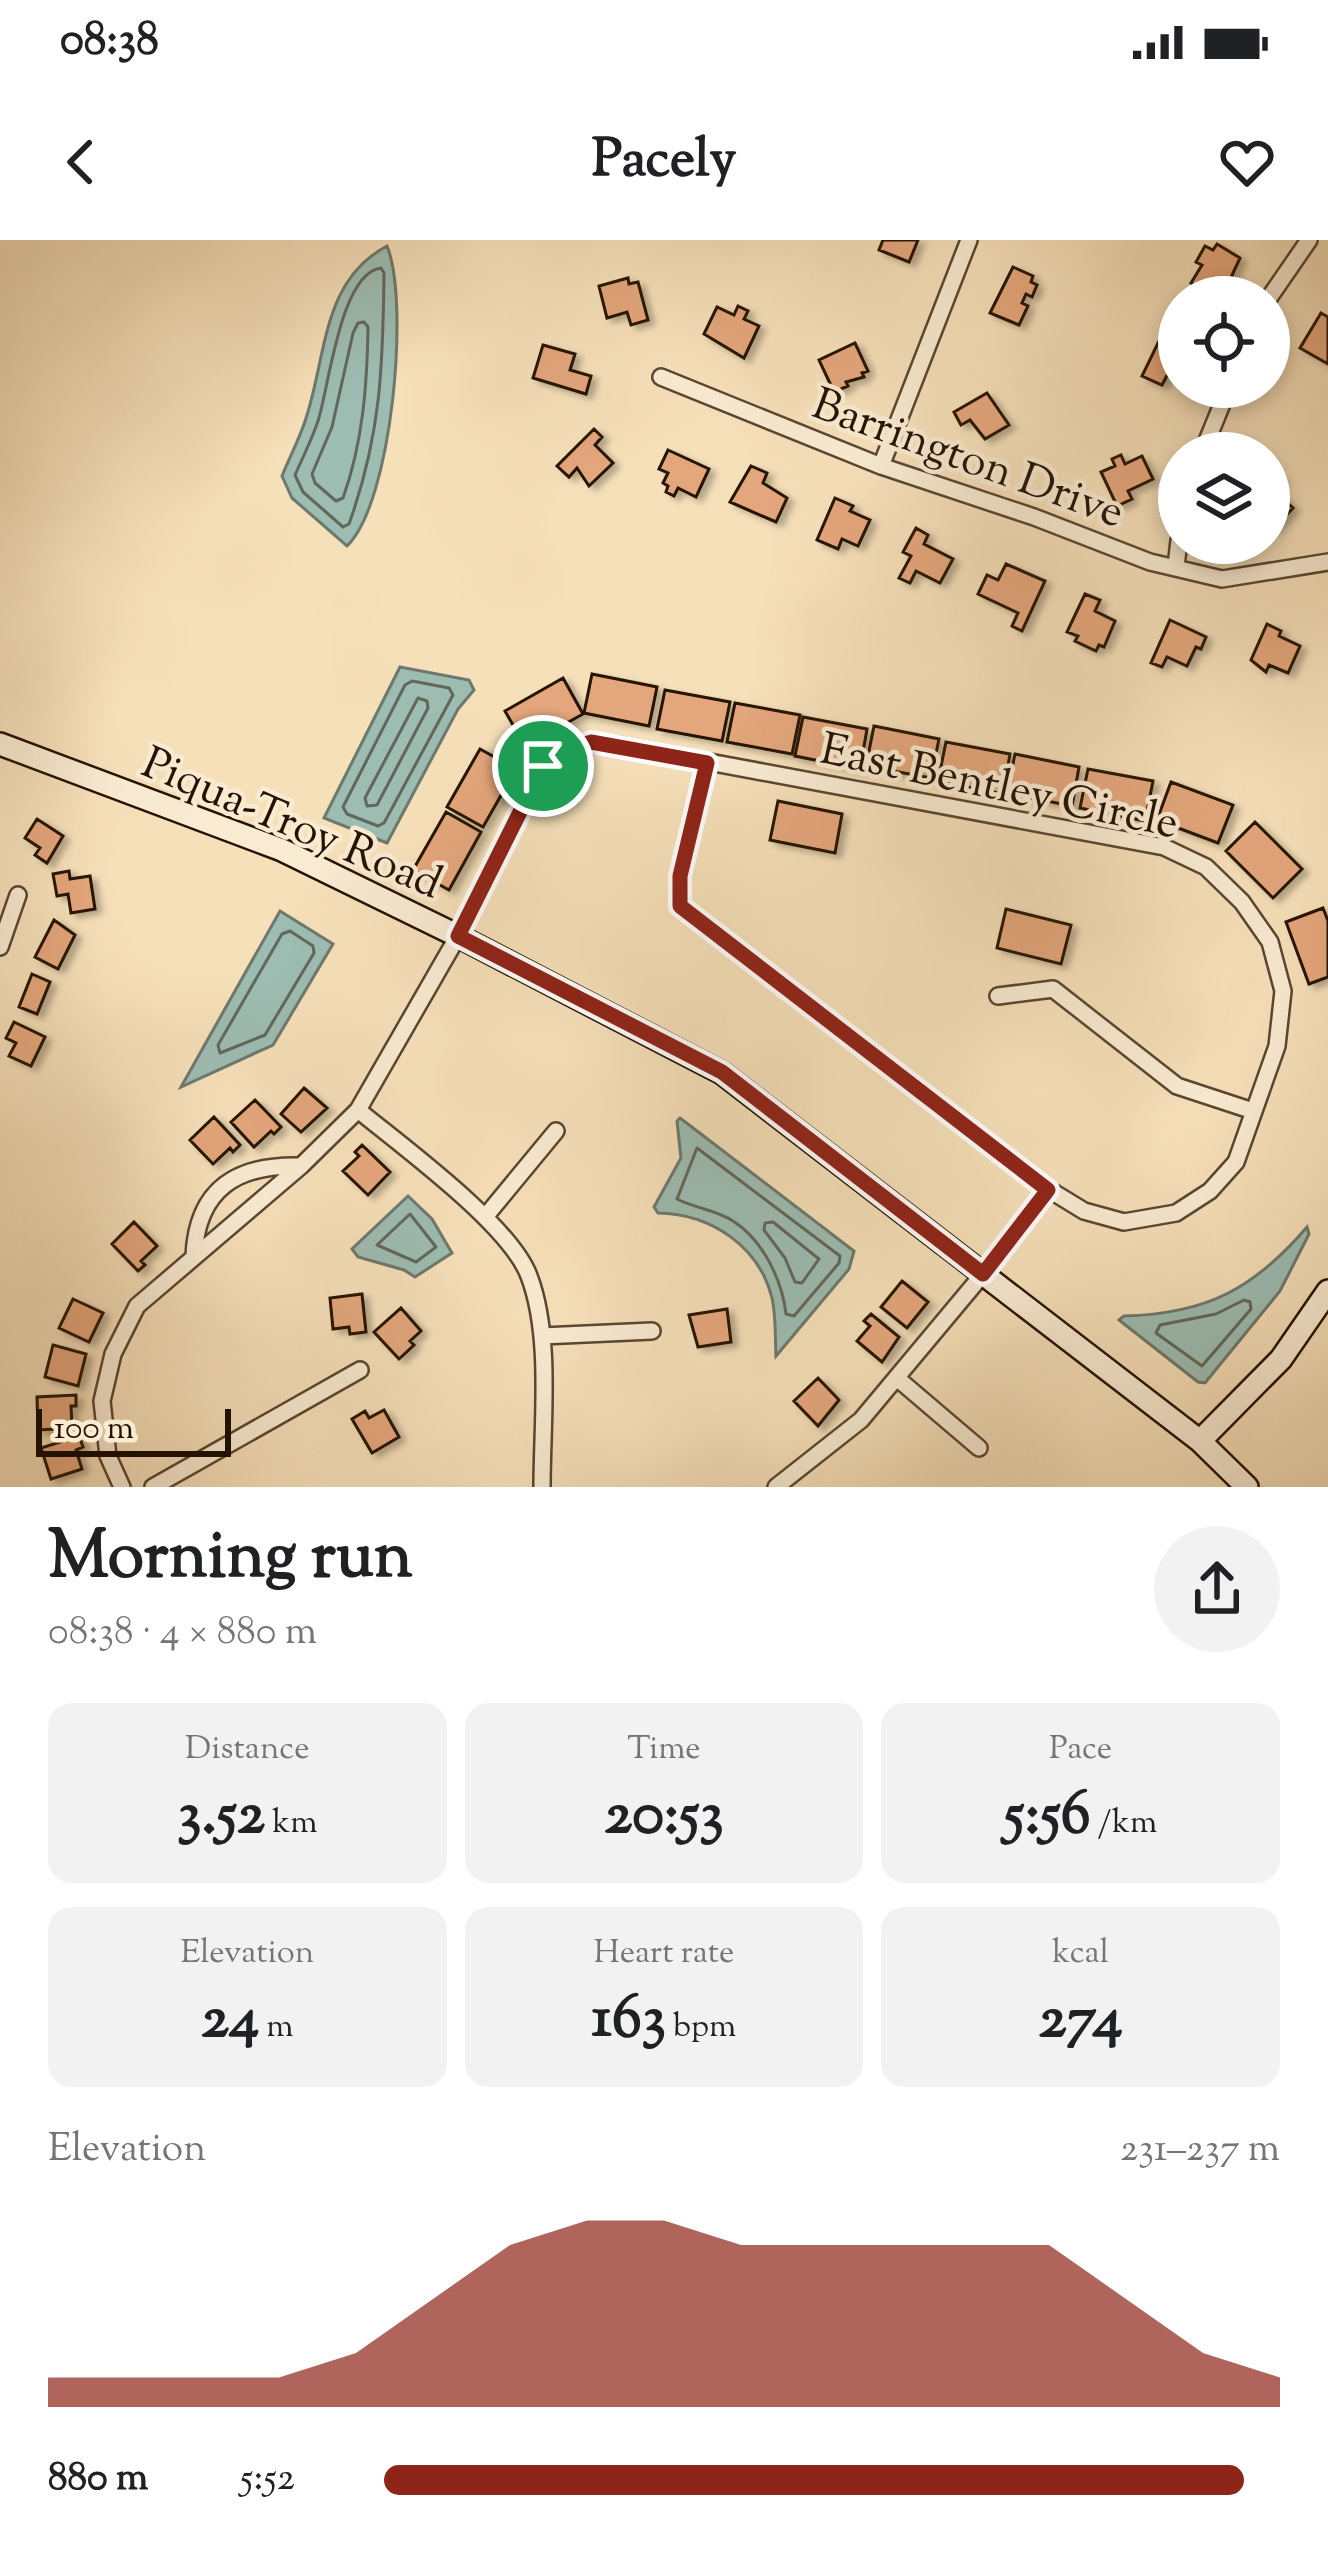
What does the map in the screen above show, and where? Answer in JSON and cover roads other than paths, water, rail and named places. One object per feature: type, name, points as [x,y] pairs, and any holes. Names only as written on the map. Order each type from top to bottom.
[{"type":"street","points":[[881,466],[969,240]]},
{"type":"street","points":[[1284,276],[1309,240]]},
{"type":"street","name":"Barrington Drive","points":[[661,377],[881,466],[1150,562],[1222,579],[1328,562]]},
{"type":"street","name":"East Bentley Circle","points":[[122,1487],[108,1456],[102,1401],[113,1354],[137,1306],[301,1166],[358,1110],[458,936],[543,766],[591,742],[707,763],[1164,847],[1206,866],[1242,902],[1270,941],[1283,991],[1276,1046],[1236,1162],[1210,1191],[1176,1213],[1124,1222],[1084,1211],[1048,1190],[680,906],[680,876],[707,763]]},
{"type":"street","name":"Piqua-Troy Road","points":[[0,744],[283,850],[722,1072],[1200,1441],[1247,1487]]},
{"type":"street","points":[[0,947],[18,895]]},
{"type":"street","points":[[998,996],[1053,988],[1177,1086],[1253,1111]]},
{"type":"street","points":[[358,1110],[485,1216],[529,1274],[542,1336],[542,1487]]},
{"type":"street","points":[[485,1216],[556,1131]]},
{"type":"street","points":[[194,1256],[202,1213],[214,1194],[236,1176],[260,1166],[301,1166]]},
{"type":"street","points":[[776,1487],[861,1420],[1048,1190]]},
{"type":"street","points":[[1200,1441],[1281,1359],[1328,1291]]},
{"type":"street","points":[[542,1336],[652,1331]]},
{"type":"street","points":[[153,1487],[360,1370]]},
{"type":"street","points":[[898,1379],[979,1448]]},
{"type":"water","points":[[387,246],[397,310],[392,401],[375,489],[363,523],[347,546],[292,498],[282,476],[305,423],[339,298],[366,260]]},
{"type":"water","points":[[400,667],[469,680],[474,690],[458,709],[387,843],[324,818]]},
{"type":"water","points":[[280,911],[333,944],[273,1045],[181,1087]]},
{"type":"water","points":[[680,1118],[854,1251],[849,1269],[776,1356],[772,1298],[756,1263],[714,1227],[658,1213],[654,1207],[681,1158]]},
{"type":"water","points":[[408,1196],[432,1219],[452,1253],[415,1277],[358,1257],[352,1249]]},
{"type":"water","points":[[1307,1227],[1309,1234],[1280,1291],[1205,1383],[1119,1320],[1180,1310],[1226,1294],[1268,1267]]}]
